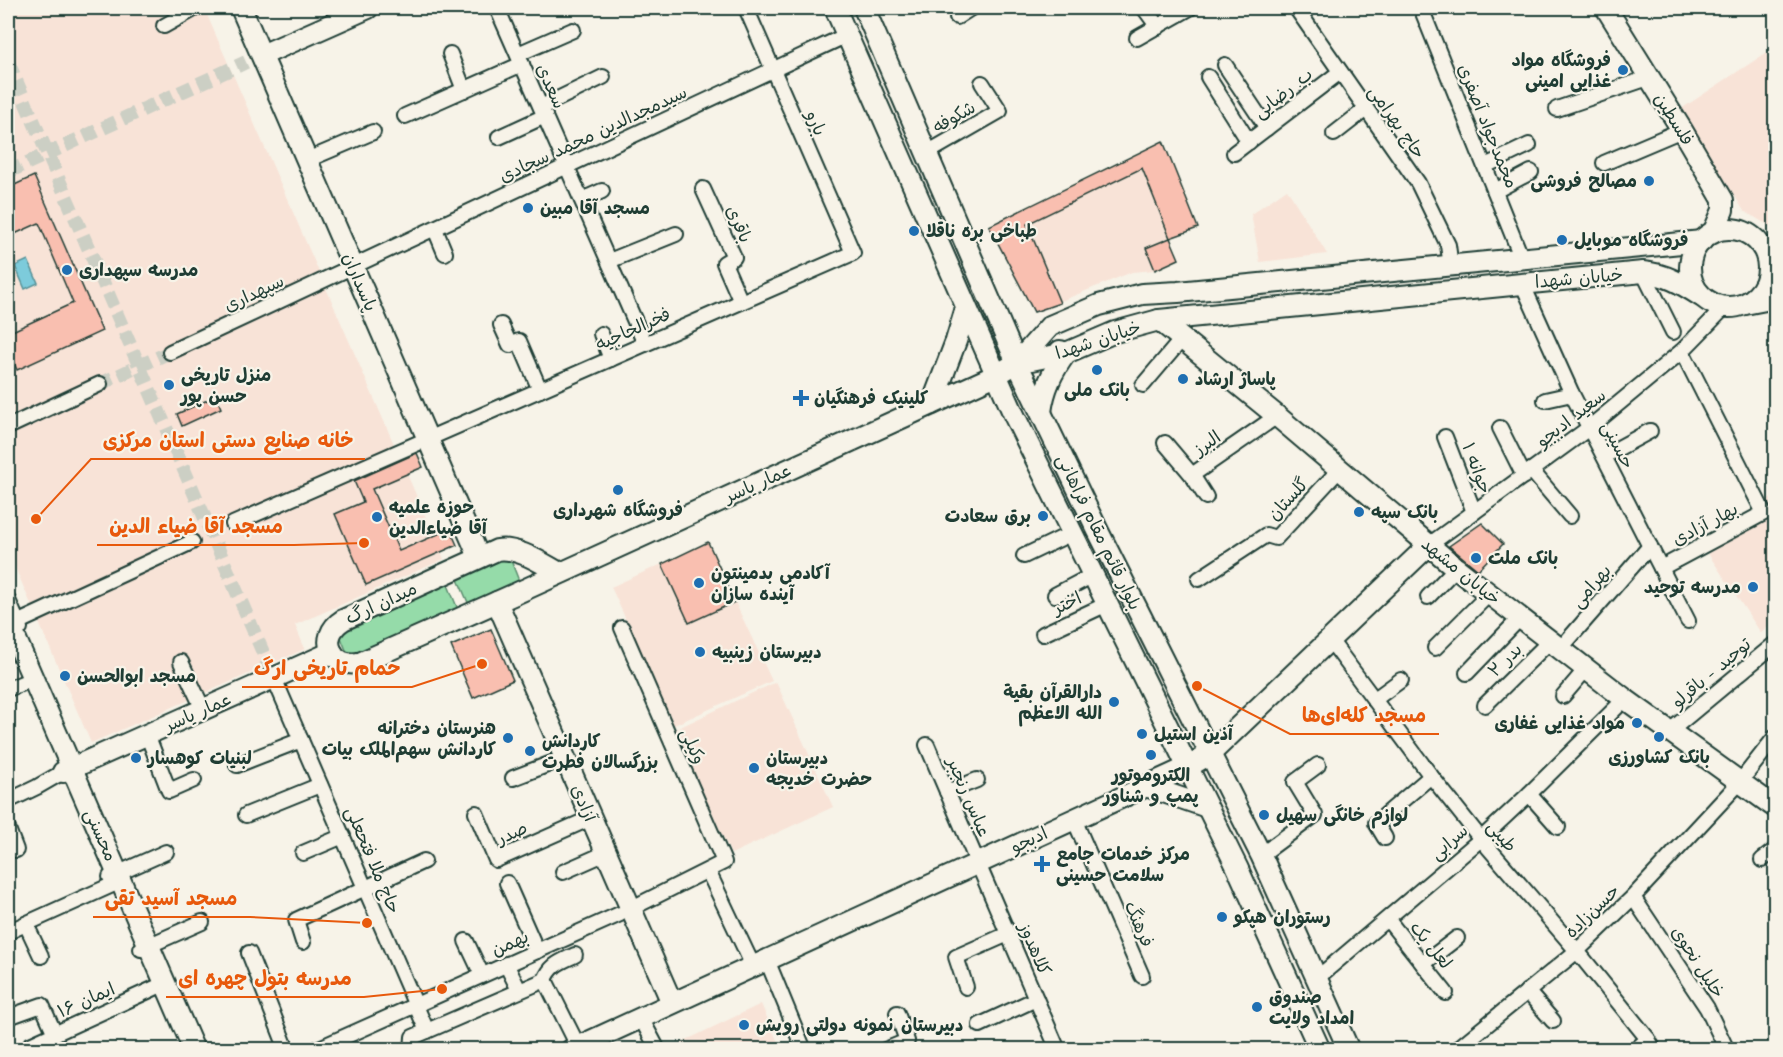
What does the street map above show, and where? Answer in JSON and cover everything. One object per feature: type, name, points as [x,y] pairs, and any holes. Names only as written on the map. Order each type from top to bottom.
[{"type":"street","points":[[164,26],[196,8]]},
{"type":"street","name":"پاسداران","points":[[241,8],[255,58],[307,160],[479,557]]},
{"type":"street","points":[[255,58],[368,8]]},
{"type":"street","name":"سعدی","points":[[497,8],[645,344]]},
{"type":"street","name":"بارو","points":[[746,8],[853,253]]},
{"type":"street","name":"بلوار قائم مقام فراهانی","points":[[835,8],[996,375],[1237,867],[1320,1050]]},
{"type":"street","name":"بلوار قائم مقام فراهانی","points":[[864,8],[1017,363],[1098,531],[1261,855],[1349,1050]]},
{"type":"street","points":[[957,17],[971,8]]},
{"type":"street","points":[[1144,8],[1158,27]]},
{"type":"street","points":[[1137,38],[1190,8]]},
{"type":"street","name":"حاج بهرامی","points":[[1296,8],[1418,183],[1448,245],[1451,267]]},
{"type":"street","name":"محمدجواد آصفری","points":[[1421,8],[1522,259]]},
{"type":"street","name":"فلسطین","points":[[1606,8],[1723,200],[1723,210],[1708,237]]},
{"type":"street","points":[[405,116],[464,90],[573,30]]},
{"type":"street","name":"سیدمجدالدین محمد سجادی","points":[[354,267],[847,35]]},
{"type":"street","points":[[450,54],[464,90]]},
{"type":"street","points":[[1225,65],[1268,128]]},
{"type":"street","name":"ب. رضایی","points":[[1234,153],[1340,72]]},
{"type":"street","points":[[499,137],[603,76]]},
{"type":"street","name":"ب. رضایی","points":[[1208,77],[1249,142]]},
{"type":"street","points":[[1557,109],[1648,78]]},
{"type":"street","name":"شکوفه","points":[[927,153],[1000,111],[982,82]]},
{"type":"street","points":[[1334,134],[1366,109]]},
{"type":"street","points":[[1604,163],[1682,130]]},
{"type":"street","points":[[307,160],[373,132]]},
{"type":"street","points":[[1485,166],[1529,145]]},
{"type":"street","points":[[1495,191],[1532,172]]},
{"type":"street","name":"باقری","points":[[704,189],[734,257],[724,263],[741,302]]},
{"type":"street","points":[[582,200],[602,191]]},
{"type":"street","points":[[435,229],[445,253]]},
{"type":"street","points":[[1734,306],[1757,295],[1771,275],[1766,258],[1754,239],[1735,230],[1721,231],[1708,237],[1692,255],[1690,268],[1693,283],[1701,296],[1712,304],[1734,306],[1776,298]]},
{"type":"street","points":[[609,261],[676,234]]},
{"type":"street","name":"خیابان شهدا","points":[[1017,363],[1050,326],[1099,305],[1142,294],[1451,267],[1708,237]]},
{"type":"street","points":[[1754,239],[1776,237]]},
{"type":"street","name":"فخرالحاجیه","points":[[233,524],[853,253]]},
{"type":"street","name":"سپهداری","points":[[170,352],[354,267]]},
{"type":"street","points":[[1643,272],[1673,332]]},
{"type":"street","name":"خیابان شهدا","points":[[1017,363],[1066,353],[1115,332],[1159,320],[1522,283],[1643,272],[1668,277],[1701,296]]},
{"type":"street","name":"حسینی","points":[[1522,283],[1572,394],[1688,621]]},
{"type":"street","name":"سعید ادبجو","points":[[1429,545],[1589,428],[1734,306]]},
{"type":"street","points":[[932,404],[966,308]]},
{"type":"street","name":"خیابان مشهد","points":[[1159,320],[1277,416],[1456,568],[1624,699],[1776,808]]},
{"type":"street","points":[[501,325],[510,345],[519,341],[540,390]]},
{"type":"street","points":[[1041,412],[1044,393],[1050,377],[1066,353],[1051,344],[1048,337],[1050,326]]},
{"type":"street","points":[[601,334],[611,359]]},
{"type":"street","points":[[1143,385],[1182,339]]},
{"type":"street","name":"بهار آزادی","points":[[1661,568],[1764,513],[1683,351]]},
{"type":"street","name":"عمار یاسر","points":[[497,602],[996,375],[1017,363]]},
{"type":"street","points":[[8,427],[100,384]]},
{"type":"street","points":[[1545,400],[1572,394]]},
{"type":"street","name":"البرز","points":[[1165,443],[1192,476],[1277,416]]},
{"type":"street","points":[[1500,428],[1528,473],[1570,516]]},
{"type":"street","points":[[1604,456],[1650,431]]},
{"type":"street","name":"جوانه ۱","points":[[1445,437],[1474,512]]},
{"type":"street","name":"گلستان","points":[[1199,579],[1266,535],[1276,538],[1340,470]]},
{"type":"street","points":[[1192,476],[1206,497]]},
{"type":"street","points":[[1024,556],[1072,533]]},
{"type":"street","points":[[8,600],[10,628],[192,542]]},
{"type":"street","name":"ادبجو","points":[[575,1048],[1188,767],[1210,753],[1429,545]]},
{"type":"street","name":"بهرامی","points":[[1555,645],[1650,546]]},
{"type":"street","name":"میدان ارگ","points":[[332,652],[329,644],[330,636],[336,624],[497,550],[504,548],[513,550],[560,573]]},
{"type":"street","points":[[1428,597],[1456,568]]},
{"type":"street","points":[[1055,595],[1093,575]]},
{"type":"street","points":[[1435,648],[1490,594]]},
{"type":"street","points":[[332,652],[341,661],[356,664],[497,602]]},
{"type":"street","name":"آزادی","points":[[497,602],[606,853],[625,911],[672,1003]]},
{"type":"street","name":"اختر","points":[[1042,634],[1107,604]]},
{"type":"street","points":[[1467,673],[1520,618]]},
{"type":"street","name":"محسنی","points":[[10,628],[16,686],[71,768]]},
{"type":"street","name":"محسنی","points":[[10,628],[71,768],[113,879],[194,1050]]},
{"type":"street","name":"وکیلی","points":[[622,628],[724,862],[708,871]]},
{"type":"street","name":"طیبی","points":[[1329,640],[1481,839],[1577,951],[1651,1044]]},
{"type":"street","name":"توحید - باقرلو","points":[[1670,731],[1776,643]]},
{"type":"street","name":"بدر ۲","points":[[1485,705],[1555,645]]},
{"type":"street","name":"عمار یاسر","points":[[71,768],[332,652]]},
{"type":"street","points":[[181,662],[203,710]]},
{"type":"street","points":[[1563,696],[1586,669]]},
{"type":"street","name":"حاج ملا فتحعلی","points":[[274,678],[427,1031]]},
{"type":"street","points":[[1375,699],[1401,680]]},
{"type":"street","name":"سرابی","points":[[1316,979],[1481,839],[1624,699]]},
{"type":"street","points":[[147,734],[169,791],[194,780]]},
{"type":"street","name":"حسن‌زاده","points":[[1456,1050],[1577,951],[1633,897],[1740,782],[1776,736]]},
{"type":"street","points":[[237,765],[301,740]]},
{"type":"street","name":"عباس رنجبر","points":[[927,745],[978,863]]},
{"type":"street","points":[[513,778],[565,758]]},
{"type":"street","points":[[1261,855],[1315,815],[1295,782],[1318,765]]},
{"type":"street","points":[[8,801],[71,768]]},
{"type":"street","points":[[1385,838],[1376,823],[1431,776]]},
{"type":"street","points":[[947,792],[977,780]]},
{"type":"street","points":[[246,815],[320,785]]},
{"type":"street","points":[[1146,786],[1207,807]]},
{"type":"street","points":[[1529,794],[1558,826]]},
{"type":"street","name":"صدر","points":[[476,813],[496,860],[591,818]]},
{"type":"street","name":"فرهنگ","points":[[1074,819],[1142,976]]},
{"type":"street","points":[[8,829],[16,850]]},
{"type":"street","points":[[303,854],[343,836]]},
{"type":"street","points":[[1762,860],[1776,849]]},
{"type":"street","points":[[10,931],[166,852]]},
{"type":"street","points":[[563,872],[606,853]]},
{"type":"street","points":[[303,942],[296,920],[424,861]]},
{"type":"street","name":"کلاهدوز","points":[[978,863],[1058,1050]]},
{"type":"street","points":[[625,911],[708,871],[760,963],[804,1050]]},
{"type":"street","points":[[507,883],[537,951]]},
{"type":"street","name":"خلیل نحوی","points":[[1633,897],[1707,1008],[1727,1050]]},
{"type":"street","name":"بهمن","points":[[315,1050],[625,911]]},
{"type":"street","name":"لعل یک","points":[[1388,920],[1446,993]]},
{"type":"street","points":[[144,947],[202,922]]},
{"type":"street","points":[[27,924],[41,956]]},
{"type":"street","points":[[966,987],[956,957],[1008,934]]},
{"type":"street","points":[[1423,964],[1457,938]]},
{"type":"street","points":[[466,940],[482,975]]},
{"type":"street","name":"محسنی","points":[[144,947],[157,987],[184,1050]]},
{"type":"street","points":[[249,953],[287,1050]]},
{"type":"street","points":[[575,955],[556,964],[549,970],[545,980],[575,1048]]},
{"type":"street","points":[[506,964],[519,990]]},
{"type":"street","points":[[412,1050],[413,1037],[545,980]]},
{"type":"street","name":"ایمان ۱۶","points":[[30,1045],[157,987]]},
{"type":"street","points":[[1527,991],[1553,1021]]},
{"type":"street","points":[[980,1025],[1036,999]]},
{"type":"street","points":[[14,1015],[42,1005],[55,1034]]},
{"type":"street","points":[[885,1050],[907,1041],[897,1013]]},
{"type":"street","points":[[641,1018],[658,1050]]},
{"type":"street","points":[[1635,1050],[1651,1044]]},
{"type":"shaded area","points":[[8,8],[204,8],[444,559],[295,625],[305,649],[91,743],[8,551]]},
{"type":"shaded area","points":[[1775,47],[1776,229],[1744,211],[1681,109]]},
{"type":"shaded area","points":[[1163,141],[1198,228],[1171,238],[1179,259],[1155,270],[1132,272],[1034,312],[989,226]]},
{"type":"shaded area","points":[[1287,189],[1327,254],[1260,262],[1251,214]]},
{"type":"shaded area","name":"مدرسه توحید","points":[[1775,495],[1775,621],[1761,633],[1707,552],[1771,516],[1765,501]]},
{"type":"shaded area","name":"دبیرستان زینبیه","points":[[662,564],[689,623],[735,602],[772,681],[674,725],[611,587]]},
{"type":"shaded area","name":"دبیرستان حضرت خدیجه","points":[[776,682],[833,807],[731,854],[674,730]]},
{"type":"shaded area","name":"دبیرستان نمونه دولتی رویش","points":[[761,1004],[781,1049],[674,1049],[676,1045]]},
{"type":"green space","points":[[508,553],[521,586],[470,607],[456,575]]},
{"type":"green space","points":[[446,580],[459,612],[350,660],[337,628]]},
{"type":"water","points":[[28,260],[38,283],[25,289],[15,266]]},
{"type":"building","points":[[1163,141],[1198,228],[1170,238],[1142,168],[1027,224],[1060,303],[1034,312],[989,226]]},
{"type":"building","name":"مدرسه سپهداری","points":[[34,176],[102,331],[17,370],[8,349],[8,333],[73,303],[39,223],[8,237],[8,188]]},
{"type":"building","points":[[1170,238],[1179,259],[1155,270],[1146,248]]},
{"type":"building","points":[[216,396],[221,408],[182,426],[177,414]]},
{"type":"building","points":[[417,453],[423,467],[372,489],[399,551],[450,529],[457,545],[366,585],[335,514],[363,502],[354,481]]},
{"type":"building","name":"بانک ملت","points":[[1482,523],[1503,544],[1478,570],[1449,546]]},
{"type":"building","name":"آکادمی بدمینتون آینده سازان","points":[[708,542],[735,602],[689,623],[662,564]]},
{"type":"building","points":[[491,629],[513,680],[473,698],[451,646]]},
{"type":"tunnel","points":[[8,62],[274,678]]},
{"type":"tunnel","points":[[8,172],[246,62]]},
{"type":"tunnel","points":[[100,384],[170,352]]},
{"type":"place","name":"فروشگاه مواد غذایی امینی","points":[[1623,70]]},
{"type":"place","name":"مصالح فروشی","points":[[1649,181]]},
{"type":"place","name":"مسجد آقا مبین","points":[[528,208]]},
{"type":"place","name":"طباخی بره ناقلا","points":[[914,231]]},
{"type":"place","name":"فروشگاه موبایل","points":[[1562,240]]},
{"type":"place","name":"مدرسه سپهداری","points":[[67,270]]},
{"type":"place","name":"بانک ملی","points":[[1097,370]]},
{"type":"place","name":"پاساژ ارشاد","points":[[1183,379]]},
{"type":"place","name":"منزل تاریخی حسن پور","points":[[169,385]]},
{"type":"place","name":"کلینیک فرهنگیان","points":[[801,398]]},
{"type":"place","name":"فروشگاه شهرداری","points":[[618,490]]},
{"type":"place","name":"بانک سپه","points":[[1359,512]]},
{"type":"place","name":"برق سعادت","points":[[1043,516]]},
{"type":"place","name":"حوزه علمیه آقا ضیاءالدین","points":[[377,517]]},
{"type":"place","name":"خانه صنایع دستی استان مرکزی","points":[[36,519]]},
{"type":"place","name":"مسجد آقا ضیاء الدین","points":[[364,543]]},
{"type":"place","name":"بانک ملت","points":[[1476,558]]},
{"type":"place","name":"آکادمی بدمینتون آینده سازان","points":[[699,583]]},
{"type":"place","name":"مدرسه توحید","points":[[1753,587]]},
{"type":"place","name":"دبیرستان زینبیه","points":[[700,652]]},
{"type":"place","name":"حمام تاریخی ارگ","points":[[482,664]]},
{"type":"place","name":"مسجد ابوالحسن","points":[[65,676]]},
{"type":"place","name":"مسجد کله‌ای‌ها","points":[[1197,686]]},
{"type":"place","name":"دارالقرآن بقیة الله الاعظم","points":[[1114,702]]},
{"type":"place","name":"مواد غذایی غفاری","points":[[1637,723]]},
{"type":"place","name":"آذین استیل","points":[[1142,734]]},
{"type":"place","name":"بانک کشاورزی","points":[[1659,737]]},
{"type":"place","name":"هنرستان دخترانه کاردانش سهم‌الملک بیات","points":[[508,738]]},
{"type":"place","name":"کاردانش بزرگسالان فطرت","points":[[530,751]]},
{"type":"place","name":"الکتروموتور پمپ و شناور","points":[[1151,755]]},
{"type":"place","name":"لبنیات کوهسار","points":[[136,758]]},
{"type":"place","name":"دبیرستان حضرت خدیجه","points":[[754,768]]},
{"type":"place","name":"لوازم خانگی سهیل","points":[[1264,815]]},
{"type":"place","name":"مرکز خدمات جامع سلامت حسینی","points":[[1042,864]]},
{"type":"place","name":"رستوران هپکو","points":[[1222,917]]},
{"type":"place","name":"مسجد آسید تقی","points":[[367,923]]},
{"type":"place","name":"مدرسه بتول چهره ای","points":[[442,989]]},
{"type":"place","name":"صندوق امداد ولایت","points":[[1257,1007]]},
{"type":"place","name":"دبیرستان نمونه دولتی رویش","points":[[744,1025]]}]
